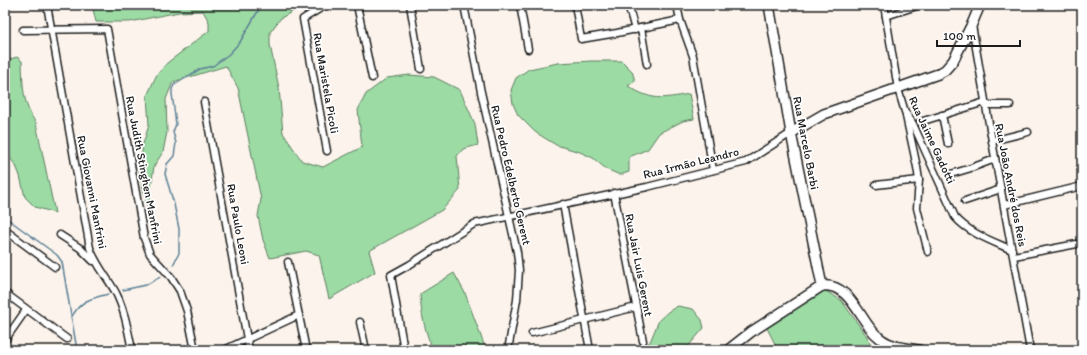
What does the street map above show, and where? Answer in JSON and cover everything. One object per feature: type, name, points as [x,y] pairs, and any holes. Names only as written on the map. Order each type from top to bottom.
[{"type":"street","name":"Rua Giovanni Manfrini","points":[[47,5],[93,255],[98,266],[112,286],[118,298],[126,323],[132,350]]},
{"type":"street","name":"Rua Maristela Picoli","points":[[326,5],[303,19],[327,151]]},
{"type":"street","points":[[357,5],[372,78]]},
{"type":"street","points":[[410,5],[421,69]]},
{"type":"street","name":"Rua Pedro Edelberto Gerent","points":[[464,5],[481,92],[510,215],[517,252],[519,285],[508,350]]},
{"type":"street","points":[[520,5],[528,49]]},
{"type":"street","points":[[575,5],[581,39],[680,20]]},
{"type":"street","points":[[677,5],[680,20],[693,56],[713,170]]},
{"type":"street","name":"Rua Marcelo Barbi","points":[[769,5],[791,133],[822,286]]},
{"type":"street","name":"Rua Jaime Gadotti","points":[[884,5],[898,89],[905,112],[913,124],[955,217],[974,233],[1013,253]]},
{"type":"street","points":[[886,16],[920,5]]},
{"type":"street","name":"Rua Irmão Leandro","points":[[404,350],[391,275],[474,224],[647,186],[753,159],[791,133],[824,114],[929,78],[945,70],[953,61],[980,5]]},
{"type":"street","points":[[629,8],[638,29],[647,64]]},
{"type":"street","name":"Rua João André dos Reis","points":[[972,24],[1030,350]]},
{"type":"street","name":"Rua Judith Stinghen Manfrini","points":[[52,30],[107,29],[144,238],[150,254],[171,277],[180,291],[187,311],[195,350]]},
{"type":"street","points":[[23,30],[52,30]]},
{"type":"street","name":"Rua Paulo Leoni","points":[[204,102],[249,350]]},
{"type":"street","points":[[920,122],[985,103],[1010,106]]},
{"type":"street","points":[[905,112],[917,167],[918,208],[928,252]]},
{"type":"street","points":[[942,115],[948,144]]},
{"type":"street","points":[[992,141],[1028,132]]},
{"type":"street","points":[[951,174],[995,159]]},
{"type":"street","points":[[876,185],[918,180]]},
{"type":"street","points":[[1004,204],[1082,186]]},
{"type":"street","points":[[965,201],[1001,189]]},
{"type":"street","name":"Rua Jair Luis Gerent","points":[[614,193],[643,341]]},
{"type":"street","points":[[563,204],[590,350]]},
{"type":"street","points":[[5,230],[56,267]]},
{"type":"street","points":[[60,235],[80,248],[98,266]]},
{"type":"street","points":[[1013,253],[1082,242]]},
{"type":"street","points":[[288,262],[306,350]]},
{"type":"street","points":[[728,350],[750,332],[822,286],[830,285],[845,294],[871,330],[883,340],[896,346],[919,350]]},
{"type":"street","points":[[5,294],[67,339]]},
{"type":"street","points":[[532,333],[636,306]]},
{"type":"street","points":[[5,340],[26,310]]},
{"type":"street","points":[[224,350],[299,315]]},
{"type":"street","points":[[360,322],[366,350]]},
{"type":"green space","points":[[92,5],[304,5],[281,18],[270,32],[270,45],[279,88],[283,133],[302,161],[323,167],[362,147],[358,110],[366,94],[387,78],[409,75],[434,77],[460,90],[475,124],[478,145],[463,149],[457,156],[460,190],[442,210],[369,251],[375,272],[329,299],[319,255],[306,251],[270,258],[263,240],[258,216],[261,199],[238,88],[226,66],[173,82],[166,99],[167,132],[163,152],[154,166],[148,210],[139,171],[143,144],[149,125],[147,96],[156,76],[167,63],[209,31],[209,22],[203,11],[179,12],[130,22],[96,22]]},
{"type":"green space","points":[[17,57],[22,61],[24,94],[31,116],[36,123],[55,213],[35,207],[25,197],[16,166],[5,151],[5,67],[10,59]]},
{"type":"green space","points":[[622,61],[632,71],[635,81],[628,86],[644,94],[657,98],[664,98],[689,94],[694,119],[683,121],[659,133],[648,149],[629,157],[629,172],[620,175],[606,169],[593,158],[580,152],[556,145],[535,132],[518,115],[513,104],[511,90],[516,78],[529,69],[558,63]]},
{"type":"green space","points":[[454,273],[465,293],[486,350],[433,350],[430,343],[421,309],[420,294]]},
{"type":"green space","points":[[824,290],[841,300],[866,335],[874,350],[778,350],[767,328]]},
{"type":"green space","points":[[678,306],[693,309],[702,320],[704,328],[685,350],[639,350],[650,342],[659,320],[669,311]]},
{"type":"waterway","points":[[173,265],[179,253],[179,229],[174,204],[165,174],[167,164],[174,156],[176,143],[173,132],[176,124],[172,89],[174,85],[200,69],[213,66],[229,54],[240,42],[258,11],[264,5]]},
{"type":"waterway","points":[[5,217],[57,255],[62,262],[77,350]]},
{"type":"waterway","points":[[123,290],[146,285],[160,277]]},
{"type":"waterway","points":[[71,318],[78,307],[86,301],[108,294]]}]
